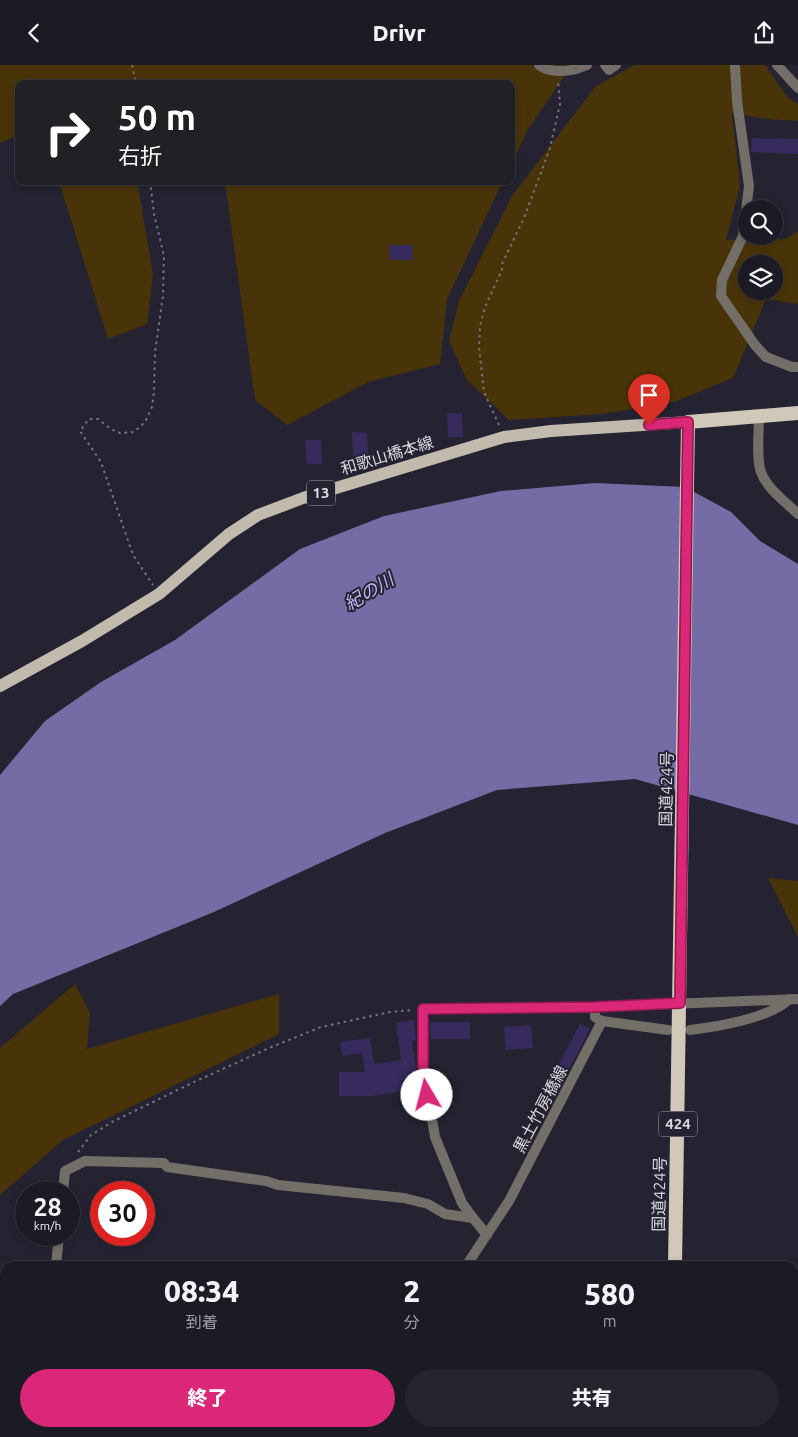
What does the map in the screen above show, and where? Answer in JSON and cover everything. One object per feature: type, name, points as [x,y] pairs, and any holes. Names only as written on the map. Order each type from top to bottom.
[{"type":"highway","points":[[688,422],[798,413]]},
{"type":"highway","name":"国道424号","points":[[675,1261],[688,422]]},
{"type":"main road","name":"和歌山橋本線","points":[[0,686],[82,641],[159,594],[229,534],[258,515],[303,498],[504,437],[551,431],[688,422]]},
{"type":"street","points":[[539,65],[557,71],[581,68],[587,65]]},
{"type":"street","points":[[605,65],[609,70],[616,65]]},
{"type":"street","points":[[735,65],[737,101],[749,186],[743,236],[722,280],[721,296],[755,345],[766,357],[792,367],[798,367]]},
{"type":"street","points":[[777,65],[798,88]]},
{"type":"street","points":[[759,416],[761,473],[770,486],[798,514]]},
{"type":"street","points":[[487,1235],[462,1203],[435,1137],[423,1066],[423,1009],[595,1007],[793,999]]},
{"type":"street","points":[[690,1030],[722,1026],[752,1018],[793,999]]},
{"type":"street","points":[[595,1007],[595,1017],[602,1021],[668,1029]]},
{"type":"street","name":"黒土竹房橋線","points":[[469,1261],[509,1201],[602,1021]]},
{"type":"street","points":[[64,1181],[65,1171],[85,1161],[164,1163],[167,1167],[266,1181],[278,1185],[404,1198],[428,1204],[445,1214],[473,1218]]},
{"type":"street","points":[[56,1261],[58,1246]]},
{"type":"path","points":[[132,65],[135,80]]},
{"type":"path","points":[[504,437],[484,392],[479,347],[480,326],[485,307],[502,270],[502,264],[524,218],[550,148],[560,104],[557,71]]},
{"type":"path","points":[[150,185],[154,214],[164,256],[163,296],[155,352],[152,407],[145,422],[134,432],[120,433],[98,419],[89,419],[80,431],[101,462],[133,555],[159,594]]},
{"type":"path","points":[[65,1171],[90,1135],[112,1122],[192,1083],[269,1048],[321,1027],[390,1012],[423,1009]]},
{"type":"shaded area","points":[[0,65],[572,65],[527,131],[515,156],[515,80],[15,80],[15,137],[0,143]]},
{"type":"shaded area","points":[[634,65],[765,65],[788,98],[798,104],[798,121],[767,119],[732,113],[740,185],[726,240],[738,240],[738,245],[783,245],[783,239],[798,231],[798,304],[772,300],[783,300],[783,255],[738,255],[738,300],[766,300],[733,378],[674,402],[602,414],[509,420],[467,380],[449,341],[459,301],[512,196],[595,87]]},
{"type":"shaded area","points":[[60,185],[138,185],[153,274],[147,324],[108,339]]},
{"type":"shaded area","points":[[226,185],[501,185],[447,299],[440,364],[368,382],[287,425],[255,400]]},
{"type":"shaded area","points":[[768,878],[798,881],[798,937]]},
{"type":"shaded area","points":[[75,984],[90,1013],[87,1049],[279,994],[279,1034],[63,1140],[0,1195],[0,1048]]},
{"type":"water","name":"紀の川","points":[[595,483],[685,487],[731,512],[760,541],[798,564],[798,825],[635,779],[497,790],[385,833],[214,912],[13,994],[0,1006],[0,775],[45,721],[101,682],[175,640],[300,549],[384,516],[501,491]]},
{"type":"building","points":[[752,138],[798,139],[798,154],[751,152]]},
{"type":"building","points":[[389,245],[412,245],[413,260],[390,260]]},
{"type":"building","points":[[447,413],[462,413],[463,437],[448,437]]},
{"type":"building","points":[[352,432],[367,433],[368,456],[353,456]]},
{"type":"building","points":[[305,440],[321,440],[322,464],[307,464]]},
{"type":"building","points":[[414,1020],[416,1040],[412,1041],[418,1083],[403,1086],[404,1091],[372,1096],[339,1096],[339,1072],[365,1072],[362,1053],[342,1056],[340,1042],[370,1038],[374,1064],[401,1060],[396,1023]]},
{"type":"building","points":[[430,1022],[470,1022],[470,1039],[431,1039]]},
{"type":"building","points":[[580,1024],[590,1029],[568,1071],[558,1066]]},
{"type":"building","points":[[531,1025],[533,1048],[506,1050],[504,1027]]},
{"type":"route","points":[[427,1095],[423,1066],[423,1009],[595,1007],[680,1003],[688,422],[649,425]]}]
